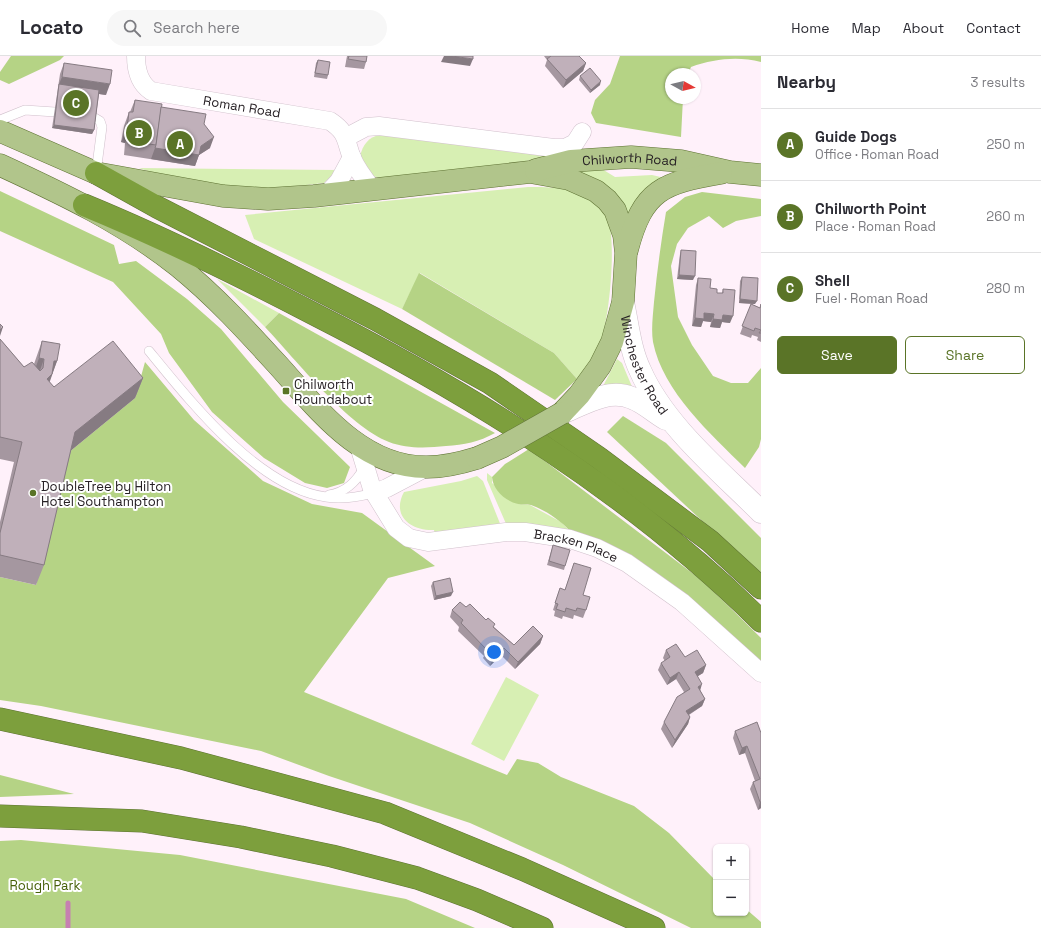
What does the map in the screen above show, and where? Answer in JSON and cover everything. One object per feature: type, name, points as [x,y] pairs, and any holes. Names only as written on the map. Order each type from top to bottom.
[{"type":"highway","points":[[96,173],[157,207],[375,319],[490,383],[599,458],[710,541],[761,588]]},
{"type":"highway","points":[[84,205],[244,277],[371,343],[466,397],[547,450],[617,499],[667,538],[761,621]]},
{"type":"highway","points":[[0,719],[188,759],[385,813],[522,869],[654,928]]},
{"type":"highway","points":[[0,816],[142,820],[325,854],[417,878],[477,900],[542,928]]},
{"type":"main road","points":[[0,131],[96,173],[223,196],[268,199],[326,195],[530,172],[569,179],[596,191],[607,200],[615,210],[620,223],[626,253],[623,302],[612,342],[600,366],[595,391],[562,413],[502,447],[477,458],[453,465],[425,468],[391,460],[359,446],[340,431],[322,414],[244,328],[203,287],[151,246],[120,225],[84,205],[0,165]]},
{"type":"main road","name":"Chilworth Road","points":[[530,172],[571,161],[631,157],[682,161],[730,172],[761,175]]},
{"type":"main road","name":"Chilworth Road","points":[[626,253],[637,218],[645,206],[658,193],[674,183],[730,172]]},
{"type":"street","name":"Roman Road","points":[[136,56],[136,66],[140,79],[144,86],[151,91],[323,118],[336,125],[347,137]]},
{"type":"street","name":"Chilworth Road","points":[[347,137],[366,127],[379,126],[543,140],[559,148],[571,146],[578,140],[582,132]]},
{"type":"street","points":[[347,137],[352,157],[363,177],[374,190]]},
{"type":"street","points":[[326,195],[339,182],[352,157]]},
{"type":"street","name":"Winchester Road","points":[[623,302],[632,350],[646,384],[674,424],[761,512]]},
{"type":"street","name":"Winchester Road","points":[[595,391],[634,398],[674,424]]},
{"type":"street","name":"Bracken Place","points":[[359,446],[364,468],[374,493],[396,528],[416,541],[428,542],[506,532],[526,532],[570,539],[608,552],[627,562],[682,602],[761,673]]},
{"type":"street","points":[[374,493],[387,488],[425,468]]},
{"type":"lane","points":[[0,120],[25,110],[55,112]]},
{"type":"lane","points":[[95,118],[100,121],[102,127],[96,173]]},
{"type":"lane","points":[[149,351],[207,420],[237,448],[286,484],[314,494],[337,498],[374,493]]},
{"type":"lane","points":[[314,494],[332,494],[347,489],[359,477],[364,468]]},
{"type":"green space","points":[[11,56],[64,56],[60,60],[9,84],[0,80],[0,72]]},
{"type":"green space","points":[[620,56],[761,56],[761,62],[743,59],[726,59],[708,62],[691,68],[665,68],[665,104],[683,104],[681,137],[596,123],[591,113],[595,100],[610,84]]},
{"type":"green space","points":[[380,135],[577,147],[588,151],[542,159],[383,179],[369,175],[360,156],[367,142]]},
{"type":"green space","points":[[139,168],[338,170],[324,183],[262,190],[176,181]]},
{"type":"green space","points":[[573,169],[602,169],[615,177],[652,175],[665,178],[628,213]]},
{"type":"green space","points":[[528,187],[563,189],[580,194],[595,203],[608,219],[611,231],[612,266],[605,325],[597,352],[577,379],[554,353],[420,273],[402,309],[254,239],[245,215]]},
{"type":"green space","points":[[0,191],[114,245],[119,264],[136,261],[187,299],[221,329],[283,402],[350,467],[344,483],[327,488],[305,483],[264,458],[212,412],[169,353],[161,334],[113,282],[0,231]]},
{"type":"green space","points":[[702,192],[761,199],[761,216],[736,221],[723,228],[709,216],[688,228],[677,244],[671,266],[678,317],[692,345],[713,376],[731,383],[748,383],[761,368],[761,439],[759,447],[745,468],[690,411],[678,395],[658,360],[653,342],[652,327],[654,302],[666,212],[685,197]]},
{"type":"green space","points":[[419,273],[554,353],[577,379],[555,400],[402,309]]},
{"type":"green space","points":[[217,279],[279,313],[265,327]]},
{"type":"green space","points":[[279,313],[495,433],[483,439],[465,444],[424,447],[410,447],[396,444],[373,434],[357,422],[323,391],[265,327]]},
{"type":"green space","points":[[617,359],[622,363],[633,389],[601,390]]},
{"type":"green space","points":[[145,362],[194,420],[263,481],[312,504],[362,513],[435,566],[388,578],[304,692],[507,775],[517,759],[538,763],[561,777],[634,806],[669,833],[713,878],[713,916],[749,916],[749,912],[761,922],[761,928],[691,928],[563,865],[470,823],[329,776],[261,751],[41,706],[0,700],[0,577],[36,585],[68,453],[135,398]]},
{"type":"green space","points":[[623,416],[666,443],[761,538],[761,576],[607,432]]},
{"type":"green space","points":[[529,449],[704,582],[761,638],[761,667],[570,531],[552,516],[531,505],[513,503],[504,498],[497,490],[492,477],[505,464]]},
{"type":"green space","points":[[487,473],[492,477],[492,483],[518,504],[530,505],[561,522],[570,531],[507,526],[487,480]]},
{"type":"green space","points":[[477,476],[483,481],[501,526],[435,534],[434,530],[426,530],[411,525],[402,515],[400,508],[404,492],[461,481]]},
{"type":"green space","points":[[506,677],[539,695],[504,761],[471,744]]},
{"type":"green space","points":[[0,775],[74,794],[0,797]]},
{"type":"green space","name":"Rough Park","points":[[21,840],[180,855],[406,899],[475,928],[0,928],[0,841]]},
{"type":"building","points":[[349,56],[367,56],[366,62],[348,59]]},
{"type":"building","points":[[452,56],[473,56],[473,59]]},
{"type":"building","points":[[551,56],[579,56],[586,63],[566,80],[547,59]]},
{"type":"building","points":[[318,60],[330,62],[328,75],[315,73]]},
{"type":"building","points":[[64,63],[112,70],[110,84],[62,77]]},
{"type":"building","points":[[590,68],[601,81],[591,90],[580,76]]},
{"type":"building","points":[[59,84],[99,90],[94,130],[54,125]]},
{"type":"building","points":[[135,100],[162,104],[156,145],[129,141],[131,129],[127,128],[129,112],[133,112]]},
{"type":"building","points":[[161,107],[206,114],[204,124],[214,137],[201,146],[199,155],[155,148]]},
{"type":"building","points":[[681,250],[696,251],[695,276],[679,275]]},
{"type":"building","points":[[742,277],[758,278],[757,301],[740,299]]},
{"type":"building","points":[[698,278],[711,279],[710,288],[717,289],[717,293],[723,293],[723,289],[735,290],[733,316],[723,315],[722,320],[713,319],[714,314],[704,313],[704,319],[695,318]]},
{"type":"building","points":[[751,304],[760,308],[761,304],[761,330],[755,328],[754,331],[742,326]]},
{"type":"building","name":"DoubleTree by Hilton Hotel Southampton","points":[[0,339],[24,367],[32,362],[40,371],[43,368],[44,359],[39,358],[42,341],[60,344],[57,361],[54,361],[52,374],[47,379],[54,387],[113,341],[143,378],[75,432],[44,565],[0,555],[0,533],[22,442],[0,437]]},
{"type":"building","points":[[553,545],[570,550],[565,566],[549,561]]},
{"type":"building","points":[[574,563],[591,568],[583,595],[590,597],[586,610],[577,608],[576,611],[566,608],[565,612],[556,609],[558,604],[555,603],[560,588],[565,590]]},
{"type":"building","points":[[450,578],[453,592],[436,596],[433,582]]},
{"type":"building","points":[[460,602],[466,607],[470,604],[486,620],[488,618],[495,624],[493,627],[514,645],[533,626],[543,636],[518,662],[504,648],[493,658],[461,623],[463,620],[452,610]]},
{"type":"building","points":[[676,644],[685,657],[697,650],[706,665],[695,672],[702,684],[698,687],[705,699],[686,711],[690,717],[675,740],[664,722],[677,697],[690,689],[679,672],[670,678],[661,663],[670,657],[666,650]]},
{"type":"building","points":[[757,722],[761,733],[761,802],[753,782],[760,779],[747,746],[742,748],[735,731]]},
{"type":"waterway","points":[[68,903],[68,928]]},
{"type":"place","name":"Shell","points":[[76,103]]},
{"type":"place","name":"Chilworth Point","points":[[139,133]]},
{"type":"place","name":"Guide Dogs","points":[[180,144]]},
{"type":"place","name":"Chilworth Roundabout","points":[[286,391]]},
{"type":"place","name":"DoubleTree by Hilton Hotel Southampton","points":[[33,493]]}]
